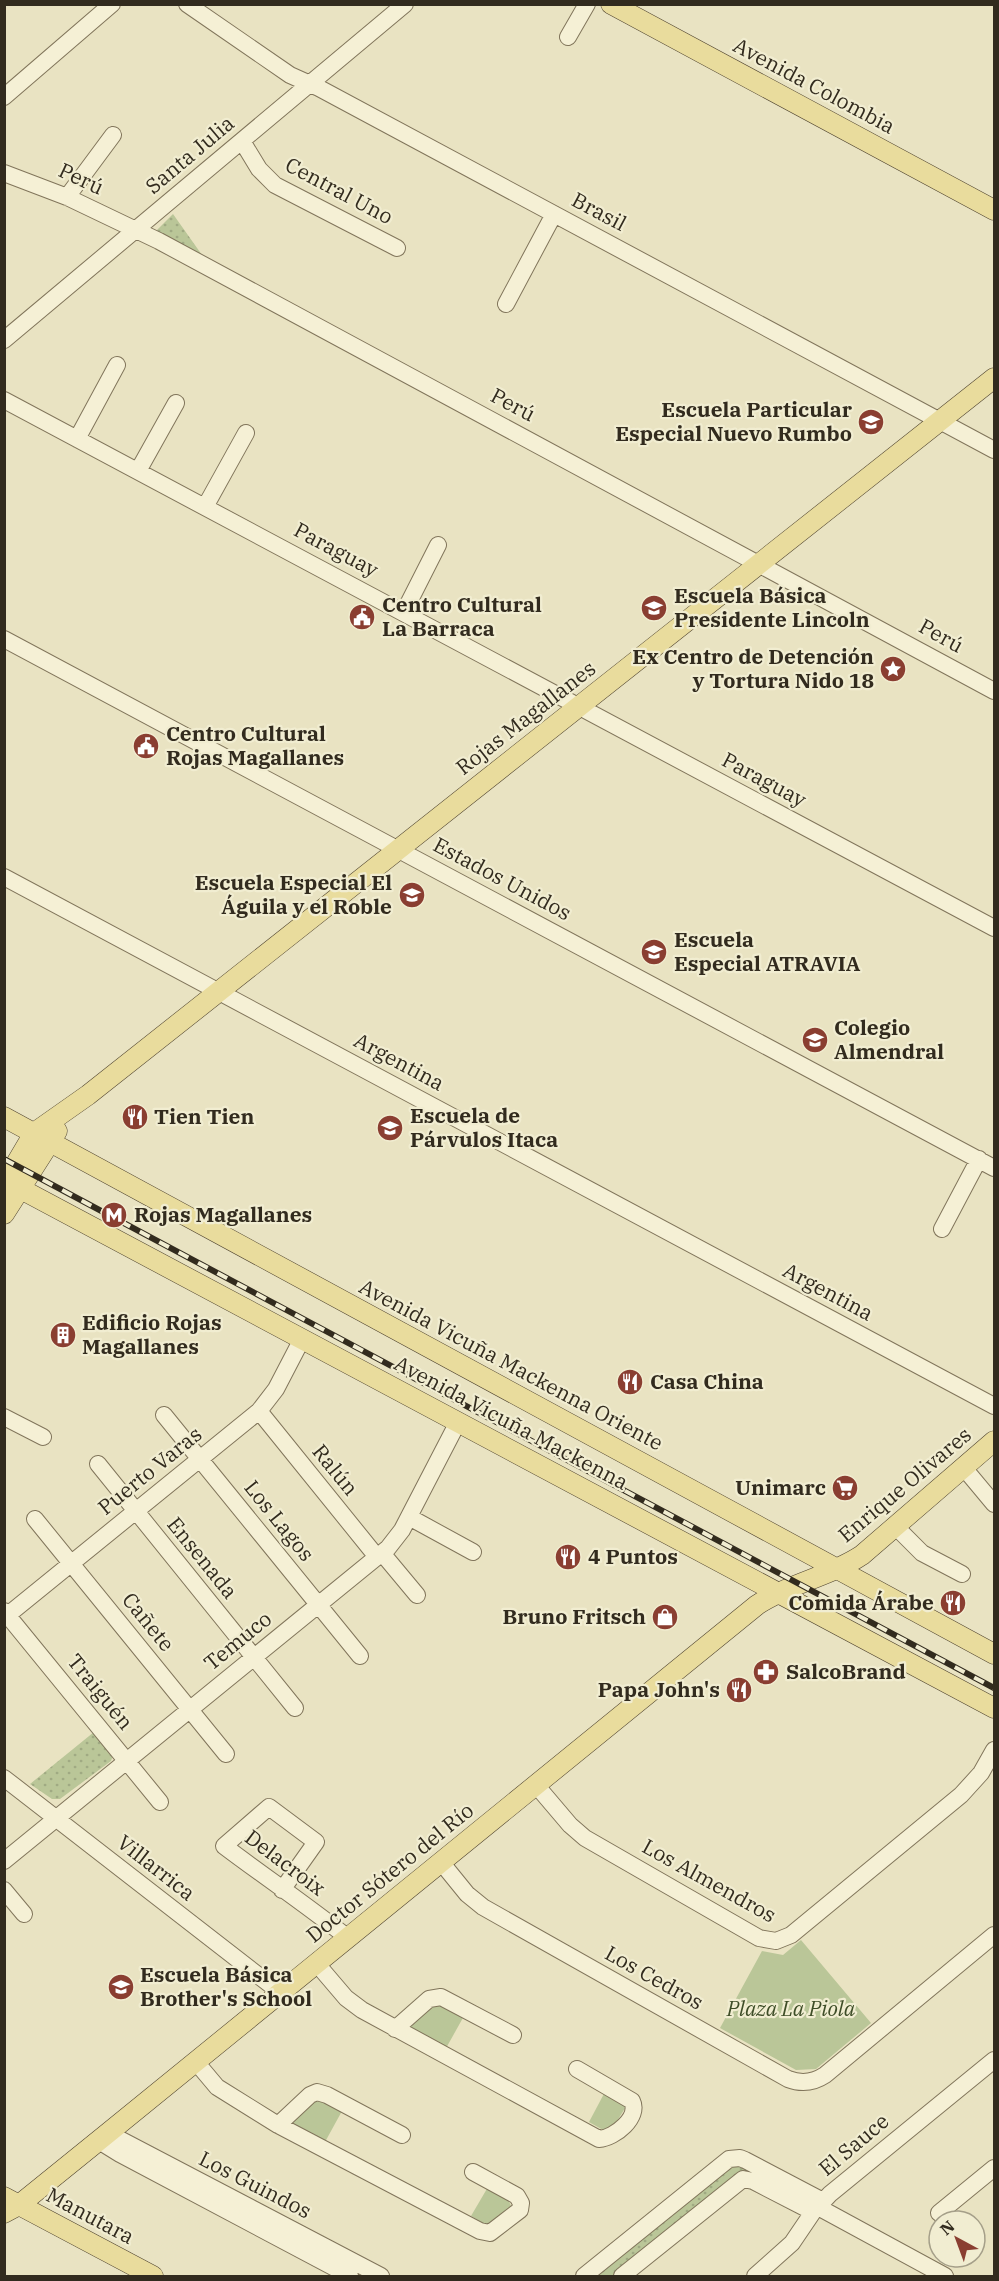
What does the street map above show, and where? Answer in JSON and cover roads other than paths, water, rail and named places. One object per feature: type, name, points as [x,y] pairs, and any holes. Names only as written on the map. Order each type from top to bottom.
[{"type":"main road","name":"Avenida Colombia","points":[[611,4],[994,210]]},
{"type":"main road","name":"Rojas Magallanes","points":[[4,1214],[9,1184],[42,1138],[88,1095],[994,378]]},
{"type":"main road","name":"Avenida Vicuña Mackenna Oriente","points":[[4,1117],[838,1569],[992,1648]]},
{"type":"main road","name":"Avenida Vicuña Mackenna","points":[[9,1184],[994,1708]]},
{"type":"main road","name":"Enrique Olivares","points":[[778,1593],[838,1569],[862,1555],[994,1441]]},
{"type":"main road","name":"Doctor Sótero del Río","points":[[9,2205],[104,2137],[757,1605],[778,1593]]},
{"type":"main road","name":"Manutara","points":[[9,2205],[153,2277]]},
{"type":"street","points":[[6,94],[112,4]]},
{"type":"street","name":"Brasil","points":[[187,4],[290,75],[994,450]]},
{"type":"street","name":"Santa Julia","points":[[4,340],[405,4]]},
{"type":"street","points":[[568,37],[586,4]]},
{"type":"street","points":[[67,197],[113,135]]},
{"type":"street","name":"Central Uno","points":[[242,141],[260,169],[275,185],[397,248]]},
{"type":"street","name":"Perú","points":[[4,173],[67,197],[135,230],[760,563],[994,691]]},
{"type":"street","points":[[506,304],[554,214]]},
{"type":"street","points":[[77,439],[117,365]]},
{"type":"street","name":"Paraguay","points":[[4,400],[994,928]]},
{"type":"street","points":[[138,471],[176,403]]},
{"type":"street","points":[[206,507],[246,433]]},
{"type":"street","points":[[404,612],[438,545]]},
{"type":"street","name":"Estados Unidos","points":[[4,639],[994,1168]]},
{"type":"street","name":"Argentina","points":[[4,877],[994,1406]]},
{"type":"street","points":[[942,1229],[979,1159]]},
{"type":"street","name":"Puerto Varas","points":[[6,1615],[259,1411],[276,1389],[302,1339]]},
{"type":"street","name":"Ralún","points":[[259,1411],[380,1555],[417,1595]]},
{"type":"street","name":"Los Lagos","points":[[164,1415],[360,1656]]},
{"type":"street","points":[[4,1417],[44,1437]]},
{"type":"street","name":"Temuco","points":[[4,1861],[380,1555],[398,1536],[458,1422]]},
{"type":"street","name":"Ensenada","points":[[98,1464],[295,1708]]},
{"type":"street","points":[[964,1468],[994,1504]]},
{"type":"street","points":[[409,1517],[474,1552]]},
{"type":"street","name":"Cañete","points":[[35,1519],[226,1754]]},
{"type":"street","points":[[896,1527],[922,1553],[962,1574]]},
{"type":"street","name":"Traiguén","points":[[6,1615],[160,1802]]},
{"type":"street","name":"Los Almendros","points":[[536,1785],[570,1825],[585,1838],[759,1938],[776,1941],[792,1935],[961,1795],[981,1773],[994,1750]]},
{"type":"street","name":"Villarrica","points":[[4,1778],[281,1993]]},
{"type":"street","name":"Delacroix","points":[[282,1890],[316,1842],[269,1807],[224,1846],[282,1890],[348,1938]]},
{"type":"street","name":"Los Cedros","points":[[441,1862],[467,1894],[483,1907],[788,2079],[801,2083],[813,2081],[825,2075],[994,1935]]},
{"type":"street","points":[[4,1890],[24,1914]]},
{"type":"street","points":[[317,1964],[346,1998],[395,2029],[599,2139],[614,2135],[634,2113],[635,2106],[632,2100],[577,2069]]},
{"type":"street","points":[[395,2029],[429,1999],[441,1996],[513,2035]]},
{"type":"street","name":"El Sauce","points":[[761,2275],[792,2243],[818,2207],[852,2174],[994,2060]]},
{"type":"street","points":[[196,2062],[217,2087],[278,2125],[480,2231],[490,2233],[520,2210],[521,2203],[517,2196],[473,2172]]},
{"type":"street","points":[[278,2125],[310,2094],[317,2092],[327,2095],[402,2135]]},
{"type":"street","name":"Los Guindos","points":[[104,2137],[120,2154],[350,2277]]},
{"type":"street","name":"Los Guindos","points":[[104,2137],[381,2277]]},
{"type":"street","points":[[591,2274],[729,2159],[745,2160],[818,2207],[945,2277]]},
{"type":"street","points":[[944,2209],[994,2168]]},
{"type":"street","points":[[622,2277],[743,2179],[818,2207]]},
{"type":"railway","points":[[4,1159],[994,1688]]},
{"type":"place","name":"Escuela Particular Especial Nuevo Rumbo","points":[[871,422]]},
{"type":"place","name":"Escuela Básica Presidente Lincoln","points":[[654,608]]},
{"type":"place","name":"Centro Cultural La Barraca","points":[[362,617]]},
{"type":"place","name":"Ex Centro de Detención y Tortura Nido 18","points":[[893,669]]},
{"type":"place","name":"Centro Cultural Rojas Magallanes","points":[[146,746]]},
{"type":"place","name":"Escuela Especial El Águila y el Roble","points":[[412,895]]},
{"type":"place","name":"Escuela Especial ATRAVIA","points":[[654,952]]},
{"type":"place","name":"Colegio Almendral","points":[[815,1040]]},
{"type":"place","name":"Tien Tien","points":[[135,1117]]},
{"type":"place","name":"Escuela de Párvulos Itaca","points":[[390,1128]]},
{"type":"place","name":"Rojas Magallanes","points":[[114,1215]]},
{"type":"place","name":"Edificio Rojas Magallanes","points":[[63,1335]]},
{"type":"place","name":"Casa China","points":[[630,1382]]},
{"type":"place","name":"Unimarc","points":[[845,1488]]},
{"type":"place","name":"4 Puntos","points":[[568,1557]]},
{"type":"place","name":"Comida Árabe","points":[[953,1603]]},
{"type":"place","name":"Bruno Fritsch","points":[[665,1617]]},
{"type":"place","name":"SalcoBrand","points":[[766,1672]]},
{"type":"place","name":"Papa John's","points":[[739,1690]]},
{"type":"place","name":"Escuela Básica Brother's School","points":[[121,1987]]},
{"type":"park label","name":"Plaza La Piola","points":[[791,2009]]}]
